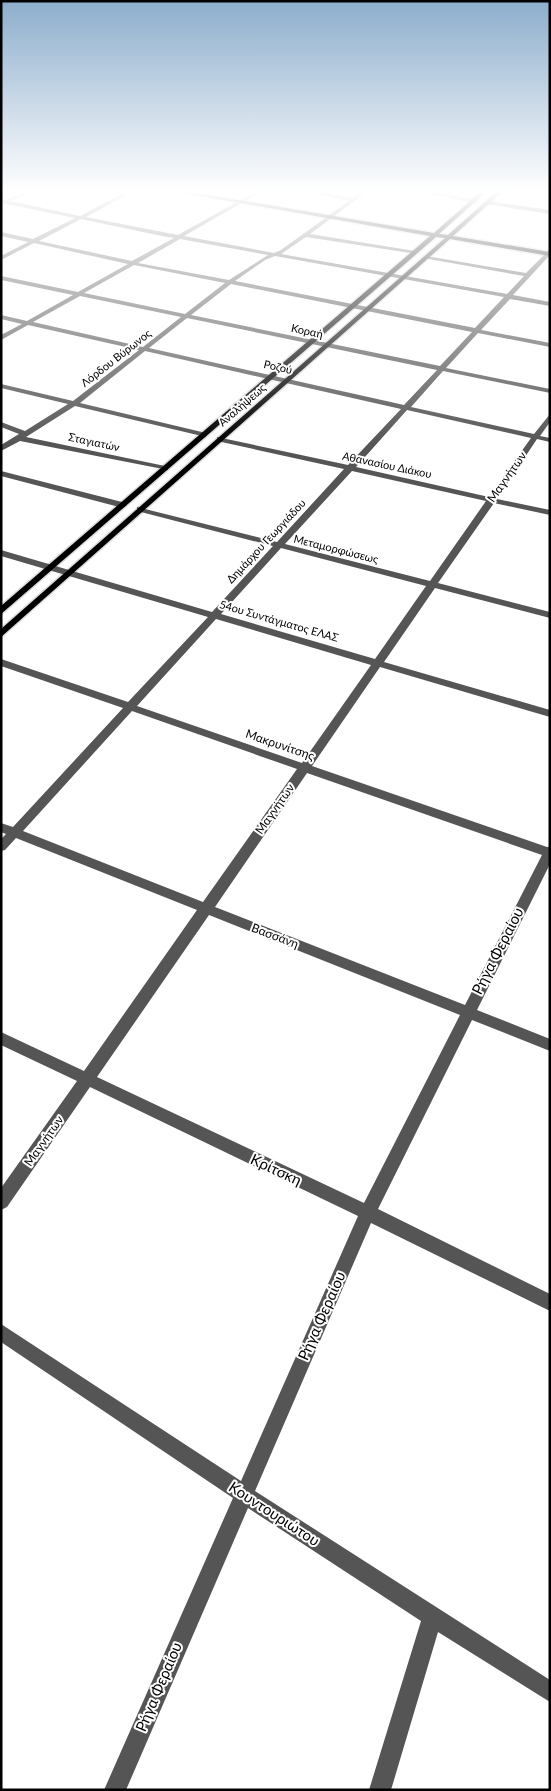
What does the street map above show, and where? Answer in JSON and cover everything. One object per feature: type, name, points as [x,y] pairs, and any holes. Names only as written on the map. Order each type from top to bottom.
[{"type":"main road","name":"Αναλήψεως","points":[[1,611],[386,277]]},
{"type":"main road","name":"Αναλήψεως","points":[[1,634],[140,509],[404,278]]},
{"type":"main road","name":"Μεταμορφώσεως","points":[[122,505],[140,509]]},
{"type":"street","points":[[1,338],[106,277]]},
{"type":"street","points":[[203,277],[550,345]]},
{"type":"street","name":"Λόρδου Βύρωνος","points":[[1,449],[74,403],[238,277]]},
{"type":"street","points":[[396,277],[550,304]]},
{"type":"street","name":"Δημάρχου Γεωργιάδου","points":[[1,847],[348,468],[526,277]]},
{"type":"street","name":"Κοραή","points":[[1,278],[550,391]]},
{"type":"street","name":"Ροζού","points":[[1,316],[550,440]]},
{"type":"street","points":[[1,386],[203,435]]},
{"type":"street","name":"Μαγνήτων","points":[[1,1202],[550,416]]},
{"type":"street","name":"Σταγιατών","points":[[1,424],[22,436],[165,468]]},
{"type":"street","name":"Αθανασίου Διάκου","points":[[220,439],[550,513]]},
{"type":"street","name":"Μεταμορφώσεως","points":[[1,473],[122,505]]},
{"type":"street","name":"Μεταμορφώσεως","points":[[140,509],[277,546],[550,615]]},
{"type":"street","name":"54ου Συντάγματος ΕΛΑΣ","points":[[1,553],[550,714]]},
{"type":"street","name":"Μακρυνίτσης","points":[[1,662],[550,852]]},
{"type":"street","name":"Βασσάνη","points":[[1,827],[550,1045]]},
{"type":"street","name":"Ρήγα Φεραίου","points":[[115,1790],[367,1214],[550,852]]},
{"type":"street","name":"Κρίτσκη","points":[[1,1038],[550,1303]]},
{"type":"street","name":"Κουντουριώτου","points":[[1,1332],[243,1494],[550,1692]]},
{"type":"street","points":[[380,1790],[432,1615]]}]
